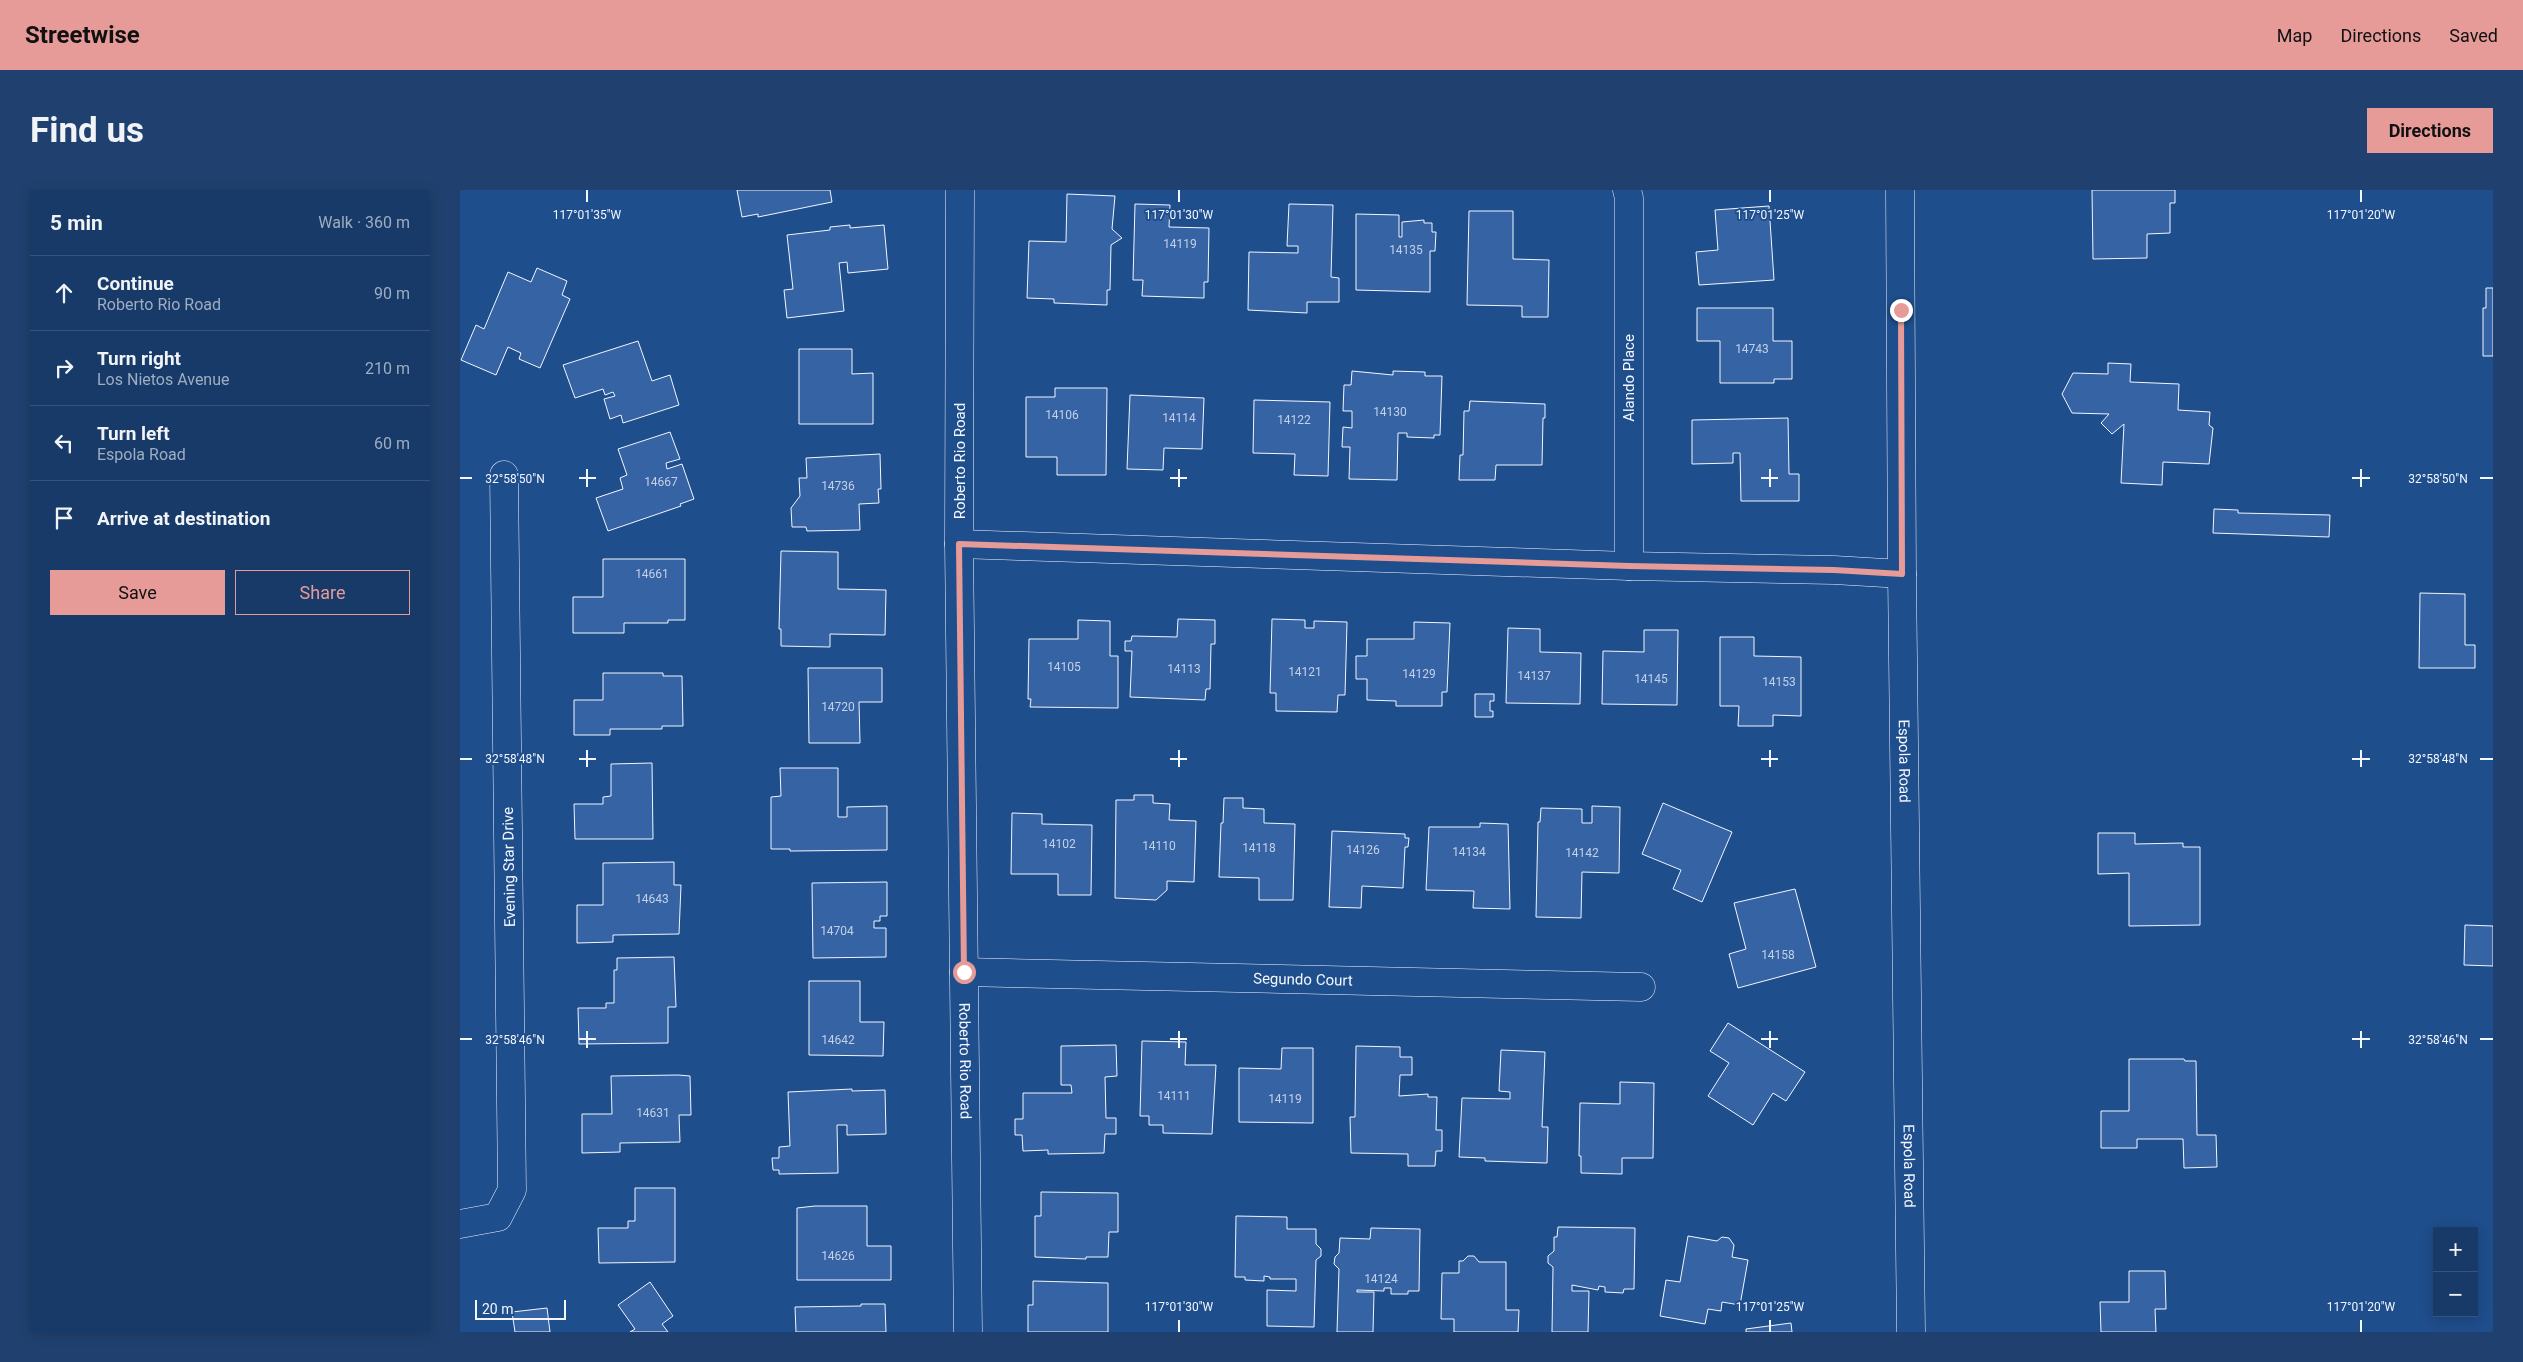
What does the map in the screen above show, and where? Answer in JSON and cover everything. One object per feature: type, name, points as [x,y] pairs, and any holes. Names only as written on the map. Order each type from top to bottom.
[{"type":"street","name":"Roberto Rio Road","points":[[960,190],[959,544],[968,1332]]},
{"type":"street","name":"Alando Place","points":[[1627,190],[1629,198],[1629,566]]},
{"type":"street","name":"Espola Road","points":[[1900,190],[1902,574],[1911,1332]]},
{"type":"street","name":"Evening Star Drive","points":[[460,1224],[498,1217],[512,1190],[504,475]]},
{"type":"street","points":[[959,544],[1629,566],[1834,570],[1902,574]]},
{"type":"street","name":"Segundo Court","points":[[964,972],[1641,987]]},
{"type":"building","points":[[737,190],[830,190],[832,202],[758,217],[758,214],[742,217]]},
{"type":"building","points":[[2092,190],[2175,190],[2175,203],[2170,203],[2170,233],[2147,234],[2147,258],[2093,259]]},
{"type":"building","points":[[1067,194],[1115,196],[1112,229],[1122,238],[1111,245],[1110,290],[1107,290],[1107,305],[1054,303],[1054,299],[1027,298],[1029,241],[1066,242]]},
{"type":"building","points":[[1135,204],[1170,205],[1169,227],[1209,228],[1208,282],[1204,282],[1204,298],[1142,296],[1143,280],[1133,280]]},
{"type":"building","points":[[1289,204],[1333,205],[1331,277],[1339,278],[1339,302],[1307,302],[1307,313],[1248,310],[1249,252],[1298,253],[1298,246],[1287,246]]},
{"type":"building","points":[[1769,206],[1774,280],[1699,285],[1696,252],[1718,250],[1715,210]]},
{"type":"building","points":[[1469,211],[1513,211],[1513,259],[1549,260],[1548,317],[1522,317],[1522,306],[1467,305]]},
{"type":"building","points":[[1356,214],[1399,215],[1399,237],[1402,237],[1402,222],[1424,220],[1424,223],[1432,223],[1432,232],[1436,232],[1435,251],[1430,251],[1430,292],[1356,290]]},
{"type":"building","points":[[850,225],[850,228],[884,225],[888,269],[848,273],[847,262],[839,263],[844,311],[787,318],[784,290],[793,289],[787,235],[830,230],[830,227]]},
{"type":"building","points":[[537,268],[567,281],[562,295],[570,299],[540,368],[519,359],[521,353],[508,347],[496,375],[461,360],[476,325],[484,329],[508,272],[531,282]]},
{"type":"building","points":[[2486,288],[2493,288],[2493,356],[2483,356],[2483,308],[2486,308]]},
{"type":"building","points":[[1697,308],[1773,308],[1773,341],[1792,341],[1792,379],[1774,379],[1774,383],[1720,383],[1720,341],[1697,341]]},
{"type":"building","points":[[638,341],[652,381],[670,375],[679,405],[623,423],[621,415],[610,419],[604,399],[615,396],[613,392],[605,395],[603,389],[575,398],[563,365]]},
{"type":"building","points":[[799,349],[852,349],[852,374],[873,373],[873,424],[799,424]]},
{"type":"building","points":[[2108,363],[2131,364],[2130,382],[2179,384],[2178,410],[2210,412],[2209,425],[2213,428],[2209,464],[2163,462],[2162,485],[2121,483],[2124,424],[2112,434],[2101,423],[2109,414],[2072,413],[2062,394],[2073,373],[2108,374]]},
{"type":"building","points":[[1352,371],[1393,375],[1393,371],[1425,372],[1425,376],[1442,376],[1440,435],[1434,435],[1434,438],[1407,437],[1407,433],[1398,433],[1397,480],[1349,479],[1350,447],[1342,447],[1343,427],[1352,428],[1352,411],[1343,411],[1344,385],[1351,385]]},
{"type":"building","points":[[1055,388],[1107,388],[1106,475],[1057,475],[1057,457],[1026,457],[1026,397],[1055,397]]},
{"type":"building","points":[[1130,395],[1204,398],[1202,449],[1164,448],[1163,470],[1127,469]]},
{"type":"building","points":[[1254,400],[1330,402],[1328,476],[1294,475],[1295,454],[1253,453]]},
{"type":"building","points":[[1470,401],[1545,404],[1542,465],[1496,465],[1495,480],[1459,480],[1460,455],[1463,455],[1464,411],[1469,411]]},
{"type":"building","points":[[1788,418],[1789,474],[1799,474],[1799,501],[1741,501],[1740,453],[1733,453],[1733,463],[1692,464],[1692,420]]},
{"type":"building","points":[[670,432],[680,459],[666,463],[667,469],[682,464],[694,499],[680,504],[681,506],[608,531],[596,498],[623,489],[620,478],[627,475],[618,449]]},
{"type":"building","points":[[880,454],[881,489],[878,489],[879,503],[859,504],[860,530],[807,531],[806,527],[792,527],[791,508],[800,496],[799,478],[807,478],[806,458]]},
{"type":"building","points":[[2214,509],[2238,510],[2238,513],[2330,515],[2329,537],[2213,533]]},
{"type":"building","points":[[781,551],[838,552],[838,589],[886,590],[885,635],[830,634],[830,647],[781,646],[781,629],[779,629]]},
{"type":"building","points":[[603,559],[685,559],[685,620],[668,620],[668,623],[624,623],[624,633],[573,633],[573,597],[603,597]]},
{"type":"building","points":[[2420,593],[2465,594],[2465,645],[2475,645],[2475,668],[2419,668]]},
{"type":"building","points":[[1178,619],[1215,620],[1215,644],[1211,644],[1210,689],[1206,689],[1205,700],[1130,697],[1132,651],[1125,651],[1125,641],[1131,641],[1132,636],[1177,637]]},
{"type":"building","points":[[1272,619],[1305,620],[1305,628],[1314,628],[1314,621],[1347,622],[1345,695],[1338,695],[1337,712],[1276,711],[1276,693],[1270,693]]},
{"type":"building","points":[[1078,620],[1110,621],[1110,656],[1118,656],[1118,708],[1030,707],[1031,699],[1028,699],[1029,639],[1078,639]]},
{"type":"building","points":[[1414,622],[1450,623],[1447,692],[1442,692],[1442,706],[1396,706],[1396,701],[1367,700],[1367,679],[1356,679],[1356,656],[1367,656],[1367,639],[1414,639]]},
{"type":"building","points":[[1508,628],[1540,629],[1540,652],[1581,653],[1580,704],[1506,703]]},
{"type":"building","points":[[1644,630],[1678,630],[1677,705],[1602,704],[1603,651],[1644,652]]},
{"type":"building","points":[[1720,637],[1754,637],[1754,656],[1801,657],[1801,716],[1773,715],[1773,726],[1738,726],[1739,706],[1720,706]]},
{"type":"building","points":[[808,668],[882,668],[882,702],[859,702],[860,743],[809,743]]},
{"type":"building","points":[[603,673],[663,673],[663,676],[682,676],[683,726],[662,726],[662,729],[610,729],[610,735],[574,735],[574,700],[603,700]]},
{"type":"building","points":[[1475,694],[1494,694],[1494,701],[1490,701],[1490,711],[1493,711],[1493,717],[1475,717]]},
{"type":"building","points":[[652,763],[653,839],[575,839],[574,804],[603,804],[603,797],[611,796],[611,764]]},
{"type":"building","points":[[780,768],[838,768],[838,817],[847,817],[847,807],[887,806],[887,850],[790,851],[790,849],[771,849],[771,797],[781,796]]},
{"type":"building","points":[[1134,795],[1153,795],[1153,803],[1170,804],[1169,820],[1196,821],[1194,882],[1167,881],[1167,890],[1156,900],[1115,898],[1116,800],[1134,800]]},
{"type":"building","points":[[1224,798],[1243,798],[1243,808],[1264,809],[1264,823],[1295,824],[1293,900],[1259,900],[1259,878],[1219,877]]},
{"type":"building","points":[[1663,803],[1732,832],[1702,902],[1673,889],[1681,870],[1642,854]]},
{"type":"building","points":[[1592,806],[1620,807],[1619,873],[1582,872],[1581,918],[1536,917],[1538,822],[1540,822],[1541,808],[1582,809],[1582,823],[1592,823]]},
{"type":"building","points":[[1012,813],[1042,814],[1042,824],[1092,825],[1091,895],[1058,895],[1058,874],[1011,874]]},
{"type":"building","points":[[1480,823],[1508,824],[1510,909],[1473,908],[1474,891],[1426,890],[1429,827],[1480,827]]},
{"type":"building","points":[[1332,831],[1405,834],[1405,838],[1409,838],[1408,847],[1405,847],[1403,888],[1362,886],[1361,908],[1329,907]]},
{"type":"building","points":[[2098,833],[2135,833],[2135,844],[2183,843],[2183,847],[2200,847],[2200,925],[2129,926],[2129,873],[2098,874]]},
{"type":"building","points":[[674,862],[674,885],[681,885],[679,934],[613,935],[613,942],[577,943],[577,905],[603,905],[603,863]]},
{"type":"building","points":[[887,882],[887,916],[880,916],[880,921],[874,921],[874,928],[886,928],[886,957],[813,958],[812,883]]},
{"type":"building","points":[[1795,889],[1816,967],[1738,988],[1729,954],[1746,949],[1734,903]]},
{"type":"building","points":[[2465,925],[2493,926],[2493,966],[2464,965]]},
{"type":"building","points":[[674,957],[676,1007],[668,1007],[668,1043],[579,1044],[578,1008],[606,1008],[606,1003],[614,1003],[614,970],[617,970],[617,958]]},
{"type":"building","points":[[809,981],[860,981],[860,1022],[884,1022],[883,1056],[809,1055]]},
{"type":"building","points":[[1728,1023],[1805,1072],[1786,1101],[1773,1093],[1753,1125],[1708,1096],[1729,1063],[1710,1051]]},
{"type":"building","points":[[1142,1041],[1186,1042],[1185,1065],[1216,1065],[1212,1134],[1163,1133],[1163,1125],[1149,1125],[1149,1116],[1140,1116]]},
{"type":"building","points":[[1116,1045],[1117,1076],[1105,1077],[1106,1118],[1116,1118],[1116,1134],[1105,1134],[1104,1153],[1048,1154],[1048,1150],[1023,1151],[1022,1135],[1015,1135],[1015,1119],[1023,1119],[1023,1093],[1072,1093],[1071,1085],[1061,1085],[1061,1046]]},
{"type":"building","points":[[1356,1046],[1400,1047],[1400,1057],[1412,1057],[1412,1075],[1400,1075],[1399,1096],[1428,1094],[1428,1097],[1437,1097],[1436,1130],[1442,1130],[1442,1151],[1436,1151],[1435,1166],[1408,1166],[1408,1154],[1351,1153],[1350,1117],[1355,1117]]},
{"type":"building","points":[[1282,1048],[1313,1048],[1313,1123],[1239,1122],[1239,1068],[1281,1069]]},
{"type":"building","points":[[1501,1050],[1545,1052],[1542,1127],[1548,1127],[1547,1163],[1485,1161],[1485,1158],[1459,1157],[1462,1098],[1510,1099],[1510,1092],[1499,1091]]},
{"type":"building","points":[[2129,1059],[2184,1059],[2185,1061],[2196,1061],[2197,1135],[2216,1135],[2217,1167],[2184,1168],[2183,1139],[2137,1139],[2137,1148],[2101,1148],[2101,1111],[2129,1111]]},
{"type":"building","points":[[611,1076],[690,1076],[691,1115],[679,1115],[680,1142],[620,1143],[620,1152],[582,1153],[582,1114],[612,1114]]},
{"type":"building","points":[[1620,1082],[1654,1083],[1653,1158],[1622,1158],[1622,1174],[1581,1173],[1581,1156],[1579,1156],[1580,1103],[1620,1104]]},
{"type":"building","points":[[852,1089],[852,1091],[885,1090],[886,1134],[847,1135],[847,1125],[837,1125],[838,1173],[779,1174],[779,1170],[773,1170],[772,1158],[779,1158],[779,1147],[790,1146],[788,1092]]},
{"type":"building","points":[[635,1188],[675,1188],[675,1262],[599,1263],[598,1228],[628,1228],[628,1221],[635,1221]]},
{"type":"building","points":[[1041,1192],[1118,1193],[1118,1232],[1109,1232],[1108,1257],[1086,1257],[1086,1259],[1035,1257],[1035,1216],[1041,1216]]},
{"type":"building","points":[[867,1206],[867,1246],[891,1246],[891,1280],[797,1280],[797,1208]]},
{"type":"building","points":[[1236,1216],[1287,1217],[1287,1229],[1316,1229],[1316,1244],[1321,1249],[1321,1256],[1316,1260],[1314,1327],[1267,1326],[1267,1290],[1296,1291],[1296,1279],[1270,1279],[1270,1277],[1264,1276],[1264,1281],[1245,1280],[1245,1277],[1235,1277]]},
{"type":"building","points":[[1558,1227],[1635,1228],[1634,1289],[1624,1289],[1623,1293],[1605,1292],[1605,1287],[1599,1286],[1598,1290],[1572,1285],[1572,1291],[1589,1291],[1588,1332],[1552,1332],[1553,1267],[1548,1263],[1548,1256],[1554,1251],[1554,1237],[1557,1237]]},
{"type":"building","points":[[1371,1228],[1420,1229],[1419,1291],[1408,1291],[1408,1294],[1391,1294],[1391,1288],[1384,1288],[1384,1291],[1357,1290],[1357,1292],[1374,1292],[1373,1332],[1337,1332],[1339,1269],[1334,1264],[1335,1257],[1339,1253],[1340,1238],[1370,1239]]},
{"type":"building","points":[[1688,1236],[1717,1241],[1722,1237],[1729,1238],[1734,1245],[1732,1257],[1748,1260],[1740,1305],[1722,1302],[1721,1311],[1708,1309],[1705,1324],[1660,1316],[1666,1280],[1680,1282]]},
{"type":"building","points":[[1468,1256],[1474,1256],[1479,1262],[1506,1262],[1506,1310],[1519,1310],[1518,1332],[1454,1332],[1454,1319],[1441,1319],[1442,1273],[1459,1273],[1459,1261],[1463,1261]]},
{"type":"building","points":[[2129,1271],[2165,1271],[2166,1309],[2155,1309],[2156,1332],[2101,1332],[2100,1302],[2129,1302]]},
{"type":"building","points":[[1033,1281],[1108,1283],[1108,1332],[1028,1332],[1028,1305],[1033,1305]]},
{"type":"building","points":[[650,1282],[673,1316],[662,1324],[668,1332],[630,1332],[635,1329],[618,1305]]},
{"type":"building","points":[[861,1304],[885,1304],[886,1332],[796,1332],[795,1307],[861,1306]]},
{"type":"building","points":[[547,1308],[550,1332],[515,1332],[512,1312]]},
{"type":"building","points":[[1791,1323],[1792,1332],[1746,1332],[1746,1329]]},
{"type":"route","points":[[964,972],[959,544],[1629,566],[1834,570],[1902,574],[1901,310]]}]
